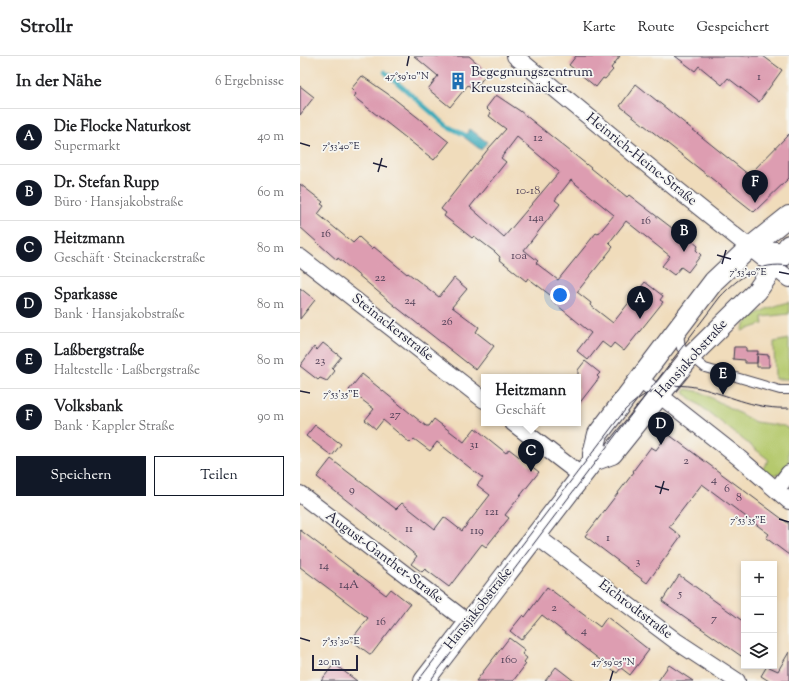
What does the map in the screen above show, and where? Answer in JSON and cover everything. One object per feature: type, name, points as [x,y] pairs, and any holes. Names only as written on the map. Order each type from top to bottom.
[{"type":"street","name":"Heinrich-Heine-Straße","points":[[516,56],[781,273]]},
{"type":"street","name":"Hansjakobstraße","points":[[429,679],[469,623],[587,468],[593,454],[598,434],[714,281],[749,248],[789,216]]},
{"type":"street","points":[[749,248],[788,249]]},
{"type":"street","name":"Hansjakobstraße","points":[[587,468],[612,454],[690,356],[757,291],[781,273],[788,249]]},
{"type":"street","name":"Steinackerstraße","points":[[300,257],[481,398]]},
{"type":"street","points":[[639,379],[777,489],[789,501]]},
{"type":"street","points":[[518,426],[587,468]]},
{"type":"street","points":[[777,489],[789,473]]},
{"type":"street","name":"August-Ganther-Straße","points":[[300,494],[469,623]]},
{"type":"street","name":"Eichrodtstraße","points":[[536,536],[676,641],[737,681]]},
{"type":"lane","points":[[680,326],[680,345],[690,356],[705,368],[780,390],[789,390]]},
{"type":"green space","points":[[789,302],[789,314],[762,317],[763,324],[742,331],[749,320],[755,315],[776,305]]},
{"type":"green space","points":[[789,339],[789,379],[775,379],[774,342]]},
{"type":"green space","points":[[686,389],[701,392],[755,422],[784,426],[789,429],[789,464],[779,474],[770,475],[761,470],[769,460],[684,393]]},
{"type":"water","points":[[470,129],[487,142],[481,150],[464,137]]},
{"type":"building","name":"Begegnungszentrum Kreuzsteinäcker","points":[[414,56],[469,56],[483,68],[480,71],[485,76],[474,90],[468,85],[450,107],[428,89],[438,76]]},
{"type":"building","points":[[576,56],[620,56],[611,68],[613,70],[605,79],[603,78],[596,87],[569,65]]},
{"type":"building","points":[[675,56],[763,56],[782,70],[759,102],[728,78],[722,85],[699,66],[695,71]]},
{"type":"building","points":[[362,76],[388,94],[449,142],[434,160],[354,97],[356,94],[351,89]]},
{"type":"building","points":[[636,84],[749,175],[789,134],[789,178],[754,212],[620,106]]},
{"type":"building","points":[[300,86],[314,97],[300,115]]},
{"type":"building","points":[[496,95],[520,111],[627,197],[629,195],[685,238],[686,236],[698,246],[696,250],[701,255],[688,272],[681,267],[674,275],[662,266],[670,256],[626,221],[609,243],[613,247],[577,292],[591,303],[590,305],[613,323],[645,282],[663,296],[660,300],[663,302],[624,351],[614,343],[610,348],[602,342],[588,360],[577,351],[591,333],[552,301],[554,298],[528,278],[526,281],[499,259],[500,257],[495,252],[474,236],[472,238],[444,216],[446,213],[441,209],[489,148],[506,129],[489,116],[491,113],[486,108]],"holes":[[[517,137],[559,172],[504,237],[470,207],[506,162],[501,158]],[[571,180],[614,215],[598,234],[596,233],[558,280],[536,263],[538,261],[524,250],[560,204],[555,200]]]},
{"type":"building","points":[[300,184],[323,202],[321,204],[324,206],[318,214],[353,243],[359,237],[372,249],[374,247],[407,274],[408,273],[439,297],[454,278],[467,289],[452,307],[479,327],[476,332],[494,346],[476,370],[395,306],[338,258],[337,260],[300,227]]},
{"type":"building","points":[[300,288],[315,300],[300,319]]},
{"type":"building","points":[[323,343],[341,357],[332,368],[335,371],[327,381],[320,378],[318,380],[300,366],[314,347],[317,350]]},
{"type":"building","points":[[734,347],[746,347],[746,351],[758,351],[757,363],[745,363],[745,360],[733,359]]},
{"type":"building","points":[[757,354],[769,355],[769,367],[757,367]]},
{"type":"building","points":[[585,361],[600,373],[597,376],[599,378],[581,401],[581,374],[578,374],[578,370]]},
{"type":"building","points":[[362,374],[426,426],[429,426],[434,419],[464,442],[475,428],[506,453],[509,449],[539,472],[505,515],[509,518],[486,547],[482,544],[449,587],[425,569],[422,572],[411,564],[417,556],[317,477],[331,459],[396,509],[402,503],[435,529],[444,517],[462,531],[490,495],[477,485],[483,478],[437,442],[430,451],[414,439],[410,443],[383,420],[376,429],[365,420],[374,409],[349,390]]},
{"type":"building","points":[[315,425],[341,444],[332,456],[306,436]]},
{"type":"building","points":[[668,434],[789,524],[789,555],[766,538],[769,534],[702,484],[669,527],[681,536],[647,583],[585,536],[634,472],[633,471],[651,447],[656,450]]},
{"type":"building","points":[[300,530],[386,595],[391,589],[410,604],[371,655],[351,640],[368,618],[300,567]]},
{"type":"building","points":[[679,575],[741,620],[741,656],[662,601]]},
{"type":"building","points":[[547,587],[600,627],[607,617],[649,650],[630,675],[621,668],[617,673],[542,615],[521,640],[510,631],[523,615],[525,617]]},
{"type":"building","points":[[509,638],[525,650],[522,654],[527,658],[524,662],[526,664],[513,681],[476,681]]},
{"type":"building","points":[[789,652],[789,681],[769,681],[761,676],[765,669],[774,669],[778,671]]},
{"type":"building","points":[[334,664],[357,681],[321,681]]},
{"type":"building","points":[[669,665],[693,681],[658,681]]},
{"type":"building","points":[[556,667],[574,681],[545,681]]},
{"type":"waterway","points":[[385,72],[447,126],[465,135]]},
{"type":"tram line","points":[[430,681],[720,297],[743,277],[759,268],[778,265],[789,266]]},
{"type":"tram line","points":[[418,681],[625,410],[646,394],[666,387],[686,386],[767,407],[789,408]]},
{"type":"place","name":"Begegnungszentrum Kreuzsteinäcker","points":[[458,81]]},
{"type":"place","name":"Volksbank","points":[[755,203]]},
{"type":"place","name":"Dr. Stefan Rupp","points":[[684,252]]},
{"type":"place","name":"Die Flocke Naturkost","points":[[640,319]]},
{"type":"place","name":"Laßbergstraße","points":[[723,395]]},
{"type":"place","name":"Sparkasse","points":[[661,445]]},
{"type":"place","name":"Heitzmann","points":[[531,472]]}]
